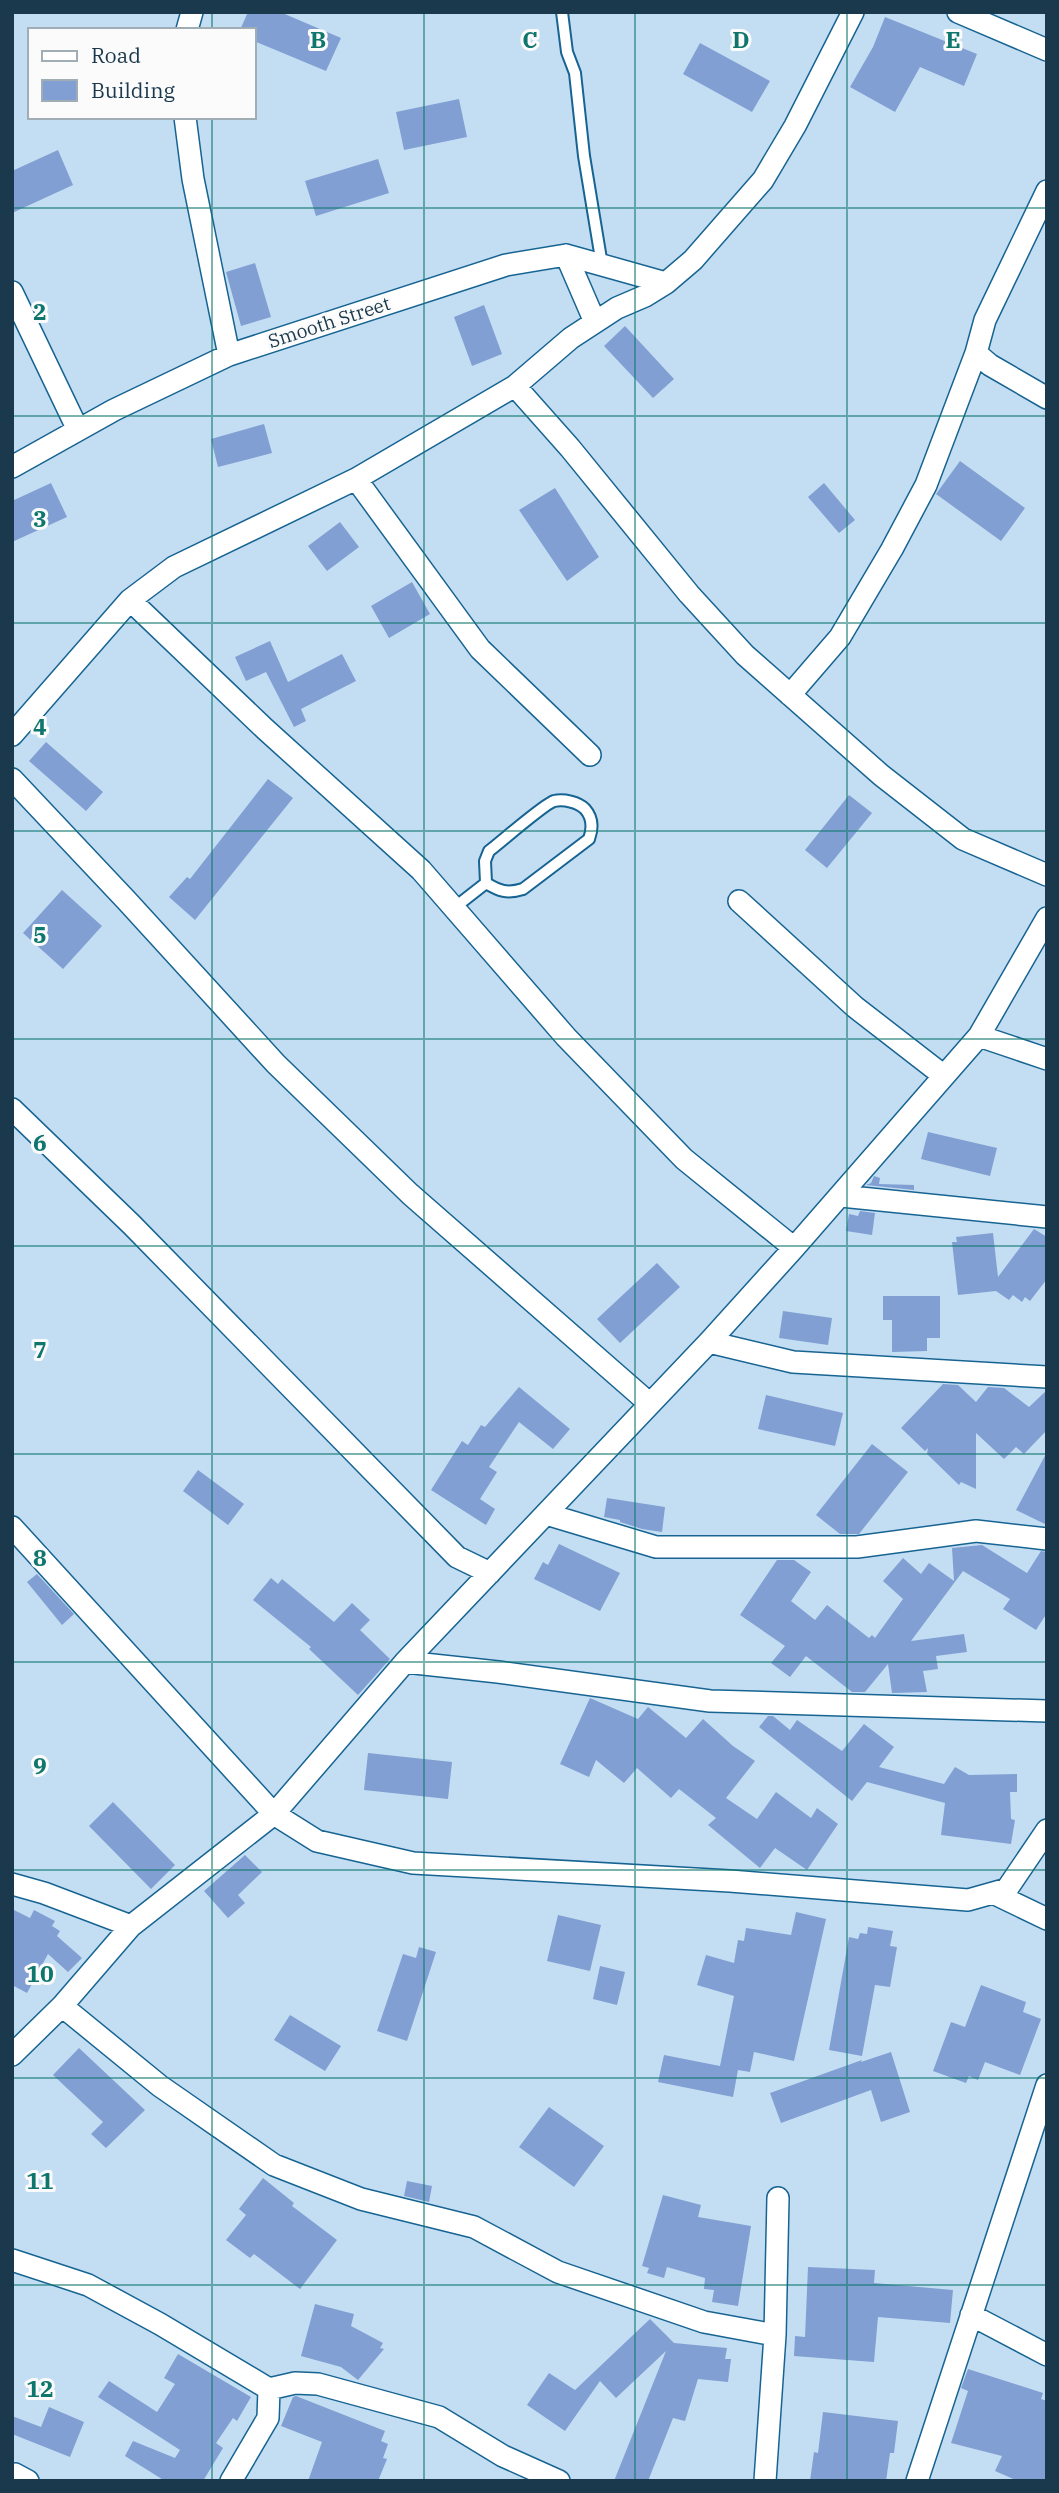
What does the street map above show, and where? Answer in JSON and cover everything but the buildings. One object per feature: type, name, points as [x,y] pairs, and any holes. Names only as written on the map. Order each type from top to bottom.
[{"type":"street","points":[[12,735],[130,600],[174,567],[356,479],[515,386],[571,338],[617,307],[645,296],[666,283],[693,260],[763,180],[795,126],[853,12]]},
{"type":"street","points":[[958,12],[1047,51]]},
{"type":"street","points":[[185,119],[193,179],[229,355]]},
{"type":"street","points":[[790,695],[840,637],[926,485],[976,353],[985,320],[1047,191]]},
{"type":"street","name":"Smooth Street","points":[[12,467],[78,430],[229,355],[506,265],[566,255],[666,283]]},
{"type":"street","points":[[566,255],[595,322]]},
{"type":"street","points":[[12,292],[78,430]]},
{"type":"street","points":[[976,353],[990,365],[1047,398]]},
{"type":"street","points":[[515,386],[570,448],[689,594],[745,655],[881,775],[963,839],[1047,875]]},
{"type":"street","points":[[356,479],[480,649],[590,755]]},
{"type":"street","points":[[130,600],[265,729],[421,870],[566,1037],[684,1159],[794,1248]]},
{"type":"street","points":[[12,779],[276,1064],[410,1194],[650,1404]]},
{"type":"street","points":[[739,901],[855,1007],[944,1076]]},
{"type":"street","points":[[12,2055],[62,2006],[131,1926],[274,1814],[405,1662],[709,1342],[841,1196],[979,1036],[1047,918]]},
{"type":"street","points":[[979,1036],[1047,1059]]},
{"type":"street","points":[[12,1109],[132,1226],[457,1557],[490,1573]]},
{"type":"street","points":[[841,1196],[1047,1217]]},
{"type":"street","points":[[709,1342],[793,1362],[1047,1377]]},
{"type":"street","points":[[546,1514],[656,1547],[857,1547],[976,1531],[1047,1539]]},
{"type":"street","points":[[12,1527],[274,1814],[317,1841],[413,1863],[730,1881],[968,1900],[1007,1889],[1047,1830]]},
{"type":"street","points":[[405,1662],[710,1701],[1047,1711]]},
{"type":"street","points":[[12,1884],[44,1893],[131,1926]]},
{"type":"street","points":[[993,1893],[1047,1919]]},
{"type":"street","points":[[62,2006],[160,2086],[274,2165],[361,2199],[474,2227],[558,2272],[704,2322],[775,2335]]},
{"type":"street","points":[[917,2481],[1047,2085]]},
{"type":"street","points":[[765,2481],[775,2335],[778,2198]]},
{"type":"street","points":[[12,2260],[88,2285],[269,2389],[295,2383],[318,2384],[439,2417],[503,2456],[559,2481]]},
{"type":"street","points":[[971,2315],[1047,2355]]},
{"type":"street","points":[[231,2481],[268,2418],[269,2389]]},
{"type":"lane","points":[[562,12],[567,52],[575,73],[584,156],[602,265]]},
{"type":"lane","points":[[553,801],[580,804],[590,814],[592,830],[589,839],[523,889],[510,893],[499,891],[485,883],[485,861],[489,851],[553,801]]},
{"type":"lane","points":[[454,908],[485,883]]}]
